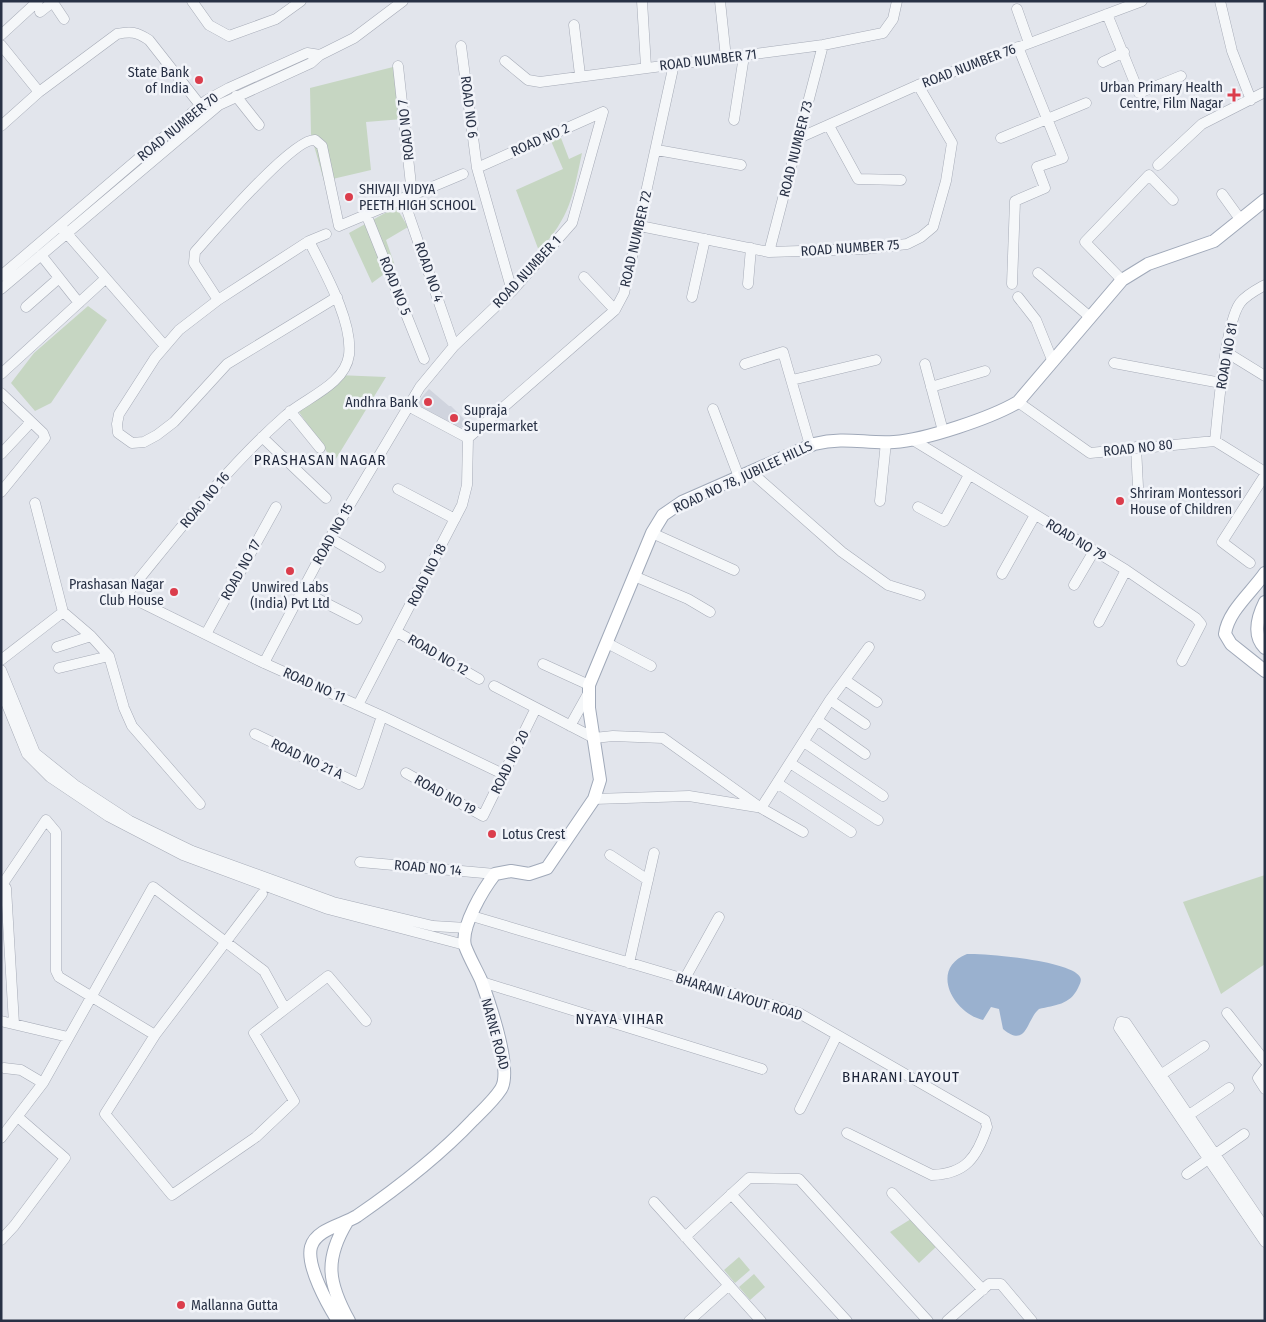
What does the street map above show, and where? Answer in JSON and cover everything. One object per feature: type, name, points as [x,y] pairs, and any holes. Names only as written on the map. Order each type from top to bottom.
[{"type":"main road","name":"ROAD NO 78, JUBILEE HILLS","points":[[495,874],[511,871],[529,874],[547,868],[594,799],[600,780],[589,708],[589,689],[652,533],[663,515],[682,502],[810,445],[835,439],[886,442],[913,440],[1001,412],[1018,402],[1122,280],[1148,264],[1214,241],[1265,200]]},
{"type":"main road","points":[[1265,573],[1237,608],[1229,621],[1226,634],[1231,644],[1265,670]]},
{"type":"main road","points":[[1265,602],[1257,629],[1259,642],[1265,648]]},
{"type":"main road","points":[[465,945],[470,922],[482,890],[495,874]]},
{"type":"main road","name":"NARNE ROAD","points":[[338,1321],[322,1291],[313,1268],[311,1247],[316,1238],[325,1231],[347,1222],[419,1170],[456,1138],[501,1089],[506,1080],[505,1061],[482,982],[465,945]]},
{"type":"main road","name":"NARNE ROAD","points":[[347,1222],[336,1240],[330,1271],[336,1296],[349,1321]]},
{"type":"street","points":[[1,35],[38,1]]},
{"type":"street","points":[[192,1],[209,25],[230,36],[276,19],[301,1]]},
{"type":"street","name":"ROAD NUMBER 70","points":[[1,276],[64,229],[200,105],[229,88],[308,53],[320,55],[354,38],[403,1]]},
{"type":"street","points":[[642,1],[646,68]]},
{"type":"street","points":[[720,1],[726,58]]},
{"type":"street","name":"ROAD NUMBER 71","points":[[505,61],[528,80],[534,81],[823,45],[883,33],[893,18],[897,1]]},
{"type":"street","name":"ROAD NUMBER 76","points":[[799,138],[918,85],[1142,1]]},
{"type":"street","points":[[1220,1],[1232,51],[1251,100]]},
{"type":"street","points":[[40,12],[53,2],[64,19]]},
{"type":"street","points":[[1017,9],[1029,43]]},
{"type":"street","points":[[1107,14],[1140,93],[1181,76]]},
{"type":"street","points":[[574,25],[580,75]]},
{"type":"street","points":[[1,126],[39,92],[117,34],[132,31],[149,40],[207,114]]},
{"type":"street","points":[[1,45],[39,92]]},
{"type":"street","name":"ROAD NUMBER 73","points":[[769,252],[823,45]]},
{"type":"street","name":"ROAD NO 6","points":[[462,46],[477,168],[512,291]]},
{"type":"street","points":[[1012,284],[1014,201],[1045,188],[1037,167],[1063,158],[1018,47]]},
{"type":"street","points":[[1102,62],[1124,52]]},
{"type":"street","points":[[1,289],[41,255],[64,229],[207,114],[236,96],[311,63],[320,55]]},
{"type":"street","points":[[734,120],[744,56]]},
{"type":"street","name":"ROAD NUMBER 72","points":[[468,438],[615,310],[624,293],[657,150],[674,64]]},
{"type":"street","name":"ROAD NO 7","points":[[398,66],[408,196]]},
{"type":"street","name":"ROAD NUMBER 75","points":[[640,226],[769,252],[864,249],[907,244],[922,237],[933,227],[946,181],[952,142],[918,85]]},
{"type":"street","points":[[1158,165],[1202,124],[1265,92]]},
{"type":"street","points":[[236,96],[259,124]]},
{"type":"street","points":[[1001,138],[1086,103]]},
{"type":"street","name":"ROAD NO 2","points":[[477,168],[603,112]]},
{"type":"street","name":"ROAD NUMBER 1","points":[[408,406],[420,387],[454,346],[512,291],[572,223],[603,112]]},
{"type":"street","points":[[829,126],[858,179],[901,180]]},
{"type":"street","points":[[218,300],[194,264],[195,252],[273,168],[285,157],[312,139],[319,142],[322,146],[339,226],[462,174]]},
{"type":"street","points":[[657,150],[741,165]]},
{"type":"street","points":[[1122,280],[1085,242],[1149,174],[1174,200]]},
{"type":"street","points":[[1222,194],[1240,219]]},
{"type":"street","name":"ROAD NO 4","points":[[408,196],[454,346]]},
{"type":"street","name":"ROAD NO 5","points":[[366,214],[424,359]]},
{"type":"street","points":[[64,229],[105,279],[164,345]]},
{"type":"street","points":[[326,234],[309,241],[218,300],[164,345],[119,414],[116,424],[118,433],[132,443],[144,442],[174,422],[226,364],[337,297]]},
{"type":"street","points":[[692,297],[705,239]]},
{"type":"street","name":"ROAD NO 16","points":[[126,595],[219,482],[262,437],[290,411],[340,377],[346,368],[349,347],[337,297],[309,241]]},
{"type":"street","points":[[748,284],[751,248]]},
{"type":"street","points":[[41,255],[79,303]]},
{"type":"street","points":[[1038,273],[1090,317]]},
{"type":"street","points":[[584,277],[615,310]]},
{"type":"street","points":[[26,307],[59,278]]},
{"type":"street","points":[[1,374],[105,279]]},
{"type":"street","name":"ROAD NO 81","points":[[1215,441],[1221,383],[1234,316],[1239,304],[1248,295],[1265,285]]},
{"type":"street","points":[[1018,297],[1036,320],[1053,362]]},
{"type":"street","points":[[745,364],[783,352],[810,445]]},
{"type":"street","points":[[1226,352],[1265,376]]},
{"type":"street","points":[[792,380],[876,360]]},
{"type":"street","points":[[1114,362],[1221,383]]},
{"type":"street","points":[[925,364],[942,431]]},
{"type":"street","points":[[931,386],[986,371]]},
{"type":"street","points":[[1,393],[43,433],[44,441],[1,492]]},
{"type":"street","name":"ROAD NO 80","points":[[1018,402],[1090,452],[1215,441]]},
{"type":"street","points":[[408,406],[468,438]]},
{"type":"street","name":"ROAD NO 15","points":[[264,663],[330,538],[408,406]]},
{"type":"street","points":[[713,409],[745,474],[842,552],[888,585],[920,596]]},
{"type":"street","points":[[290,411],[320,448]]},
{"type":"street","points":[[1,454],[31,422]]},
{"type":"street","points":[[262,437],[326,498]]},
{"type":"street","name":"ROAD NO 18","points":[[358,704],[455,519],[467,485],[468,438]]},
{"type":"street","name":"ROAD NO 79","points":[[913,440],[1126,570],[1196,618],[1201,624],[1182,660]]},
{"type":"street","points":[[1215,441],[1265,474],[1222,542],[1250,563]]},
{"type":"street","points":[[880,501],[886,442]]},
{"type":"street","points":[[1136,447],[1138,487]]},
{"type":"street","points":[[918,507],[944,521],[969,475]]},
{"type":"street","points":[[398,489],[455,519]]},
{"type":"street","points":[[36,503],[63,612],[91,636],[109,656],[124,708],[132,726],[200,804]]},
{"type":"street","name":"ROAD NO 17","points":[[206,634],[276,507]]},
{"type":"street","points":[[1002,574],[1035,515]]},
{"type":"street","points":[[652,533],[734,570]]},
{"type":"street","points":[[330,538],[380,568]]},
{"type":"street","points":[[1074,586],[1094,551]]},
{"type":"street","points":[[1100,622],[1126,570]]},
{"type":"street","points":[[634,576],[688,599],[710,612]]},
{"type":"street","points":[[302,591],[357,619]]},
{"type":"street","name":"ROAD NO 11","points":[[126,595],[264,663],[358,704],[503,774]]},
{"type":"street","points":[[1,660],[63,612]]},
{"type":"street","name":"ROAD NO 12","points":[[397,632],[478,678]]},
{"type":"street","points":[[57,647],[91,636]]},
{"type":"street","points":[[607,643],[651,666]]},
{"type":"street","points":[[761,808],[830,700],[869,648]]},
{"type":"street","points":[[59,668],[109,656]]},
{"type":"street","points":[[543,664],[589,689],[570,726]]},
{"type":"street","name":"BHARANI LAYOUT ROAD","points":[[1,670],[36,752],[75,785],[130,821],[192,851],[333,902],[433,926],[470,922],[629,963],[799,1013],[985,1120],[988,1127],[979,1150],[961,1170],[947,1175],[932,1175],[847,1133]]},
{"type":"street","points":[[845,680],[876,702]]},
{"type":"street","points":[[494,686],[594,738],[613,736],[663,738],[761,808],[803,832]]},
{"type":"street","points":[[1,690],[27,754],[34,763],[50,777],[123,826],[204,864],[328,909],[465,945]]},
{"type":"street","points":[[830,700],[865,724]]},
{"type":"street","name":"ROAD NO 20","points":[[483,816],[536,708]]},
{"type":"street","name":"ROAD NO 21 A","points":[[255,734],[359,784],[382,716]]},
{"type":"street","points":[[817,720],[865,754]]},
{"type":"street","points":[[804,742],[883,796]]},
{"type":"street","points":[[790,764],[878,820]]},
{"type":"street","name":"ROAD NO 19","points":[[406,774],[483,816]]},
{"type":"street","points":[[777,783],[851,832]]},
{"type":"street","points":[[594,799],[689,796],[761,808]]},
{"type":"street","points":[[14,1024],[6,888],[2,885],[46,820],[56,832],[56,971],[59,977],[155,1035]]},
{"type":"street","points":[[629,963],[654,853]]},
{"type":"street","points":[[610,855],[648,880]]},
{"type":"street","name":"ROAD NO 14","points":[[360,862],[495,874]]},
{"type":"street","points":[[1,1138],[19,1118],[43,1083],[153,887],[264,972],[285,1009]]},
{"type":"street","points":[[262,894],[155,1035],[105,1114],[172,1195],[256,1137],[294,1101],[254,1033],[328,976],[366,1021]]},
{"type":"street","points":[[684,980],[719,917]]},
{"type":"street","points":[[482,982],[762,1069]]},
{"type":"street","points":[[1227,1013],[1265,1061]]},
{"type":"street","points":[[1,1021],[68,1037]]},
{"type":"street","points":[[1265,1228],[1213,1157],[1119,1028],[1121,1022],[1126,1023],[1189,1115],[1213,1157],[1265,1242]]},
{"type":"street","points":[[800,1109],[837,1035]]},
{"type":"street","points":[[1162,1074],[1204,1046]]},
{"type":"street","points":[[4,1068],[21,1070],[43,1083]]},
{"type":"street","points":[[1265,1069],[1258,1078],[1265,1089]]},
{"type":"street","points":[[1189,1115],[1229,1088]]},
{"type":"street","points":[[1,1240],[14,1226],[64,1158],[19,1118]]},
{"type":"street","points":[[1187,1174],[1244,1134]]},
{"type":"street","points":[[686,1237],[749,1178],[799,1180],[928,1321]]},
{"type":"street","points":[[892,1193],[982,1290]]},
{"type":"street","points":[[731,1194],[847,1321]]},
{"type":"street","points":[[654,1202],[761,1321]]},
{"type":"street","points":[[948,1321],[989,1284],[1001,1284],[1032,1321]]},
{"type":"street","points":[[689,1321],[729,1285]]},
{"type":"shaded area","points":[[429,389],[451,406],[468,423],[458,430],[415,405]]},
{"type":"green space","points":[[397,66],[403,119],[366,122],[371,170],[324,181],[311,135],[310,88]]},
{"type":"green space","points":[[561,138],[569,159],[582,153],[569,205],[558,227],[539,251],[516,190],[563,169],[551,141]]},
{"type":"green space","points":[[396,207],[408,227],[386,240],[395,266],[372,283],[349,233]]},
{"type":"green space","points":[[88,306],[107,320],[51,403],[35,411],[11,383],[34,353]]},
{"type":"green space","points":[[337,375],[386,377],[334,462],[294,405]]},
{"type":"green space","points":[[1265,875],[1265,964],[1221,994],[1183,902]]},
{"type":"green space","points":[[911,1219],[937,1246],[919,1263],[890,1232]]},
{"type":"green space","points":[[739,1257],[750,1270],[735,1283],[724,1270]]},
{"type":"green space","points":[[754,1274],[765,1287],[750,1300],[739,1287]]},
{"type":"water","points":[[967,954],[1045,962],[1074,971],[1081,979],[1075,994],[1071,998],[1056,1005],[1039,1009],[1025,1031],[1017,1036],[1003,1029],[999,1009],[991,1007],[983,1020],[972,1016],[962,1009],[955,1000],[947,980],[949,970],[956,961]]},
{"type":"place","name":"State Bank of India","points":[[199,80]]},
{"type":"place","name":"Urban Primary Health Centre, Film Nagar","points":[[1234,95]]},
{"type":"place","name":"SHIVAJI VIDYA PEETH HIGH SCHOOL","points":[[349,197]]},
{"type":"place","name":"Andhra Bank","points":[[428,402]]},
{"type":"place","name":"Supraja Supermarket","points":[[454,418]]},
{"type":"place","name":"Shriram Montessori House of Children","points":[[1120,501]]},
{"type":"place","name":"Unwired Labs (India) Pvt Ltd","points":[[290,571]]},
{"type":"place","name":"Prashasan Nagar Club House","points":[[174,592]]},
{"type":"place","name":"Lotus Crest","points":[[492,834]]},
{"type":"place","name":"Mallanna Gutta","points":[[181,1305]]},
{"type":"district","name":"PRASHASAN NAGAR","points":[[320,460]]},
{"type":"district","name":"NYAYA VIHAR","points":[[620,1019]]},
{"type":"district","name":"BHARANI LAYOUT","points":[[901,1077]]}]
